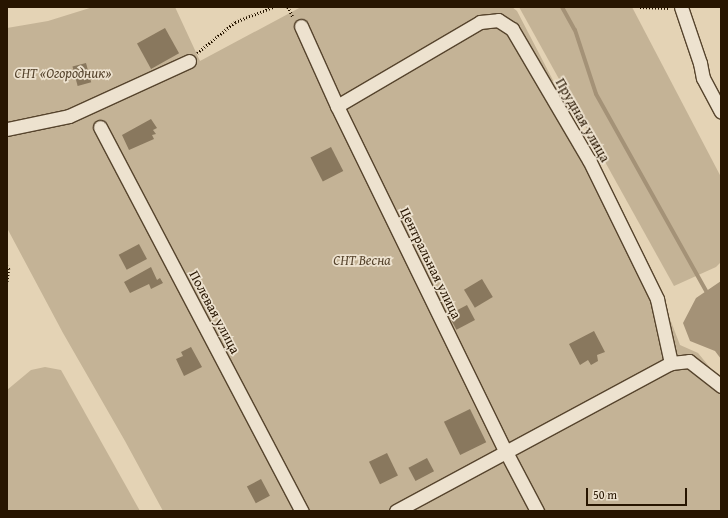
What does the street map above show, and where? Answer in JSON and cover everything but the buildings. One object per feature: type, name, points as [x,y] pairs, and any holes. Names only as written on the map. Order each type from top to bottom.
[{"type":"street","points":[[681,8],[700,63],[702,78],[721,112]]},
{"type":"street","name":"Прудная улица","points":[[336,106],[480,22],[498,20],[512,29],[589,160],[657,299],[671,363]]},
{"type":"street","name":"Центральная улица","points":[[301,26],[336,106],[506,452],[537,511]]},
{"type":"street","points":[[7,129],[69,116],[189,61]]},
{"type":"street","name":"Полевая улица","points":[[100,127],[302,511]]},
{"type":"street","points":[[396,511],[671,363],[689,361],[721,386]]},
{"type":"path","points":[[189,61],[235,22],[273,7]]},
{"type":"path","points":[[640,7],[681,8]]},
{"type":"path","points":[[7,266],[9,268],[7,283]]},
{"type":"green space","name":"СНТ Весна","points":[[93,7],[175,7],[200,61],[301,7],[512,7],[517,11],[650,267],[680,345],[698,353],[721,381],[721,511],[163,511],[63,333],[7,228],[7,28],[48,21]]},
{"type":"green space","points":[[519,7],[632,7],[721,177],[721,262],[716,267],[674,286]]},
{"type":"green space","points":[[45,367],[61,370],[140,511],[7,511],[7,390],[31,370]]},
{"type":"shaded area","points":[[721,281],[721,359],[715,351],[690,341],[683,323],[696,298]]},
{"type":"waterway","points":[[562,7],[575,30],[596,94],[706,291]]},
{"type":"park label","name":"СНТ «Огородник»","points":[[63,73]]}]
